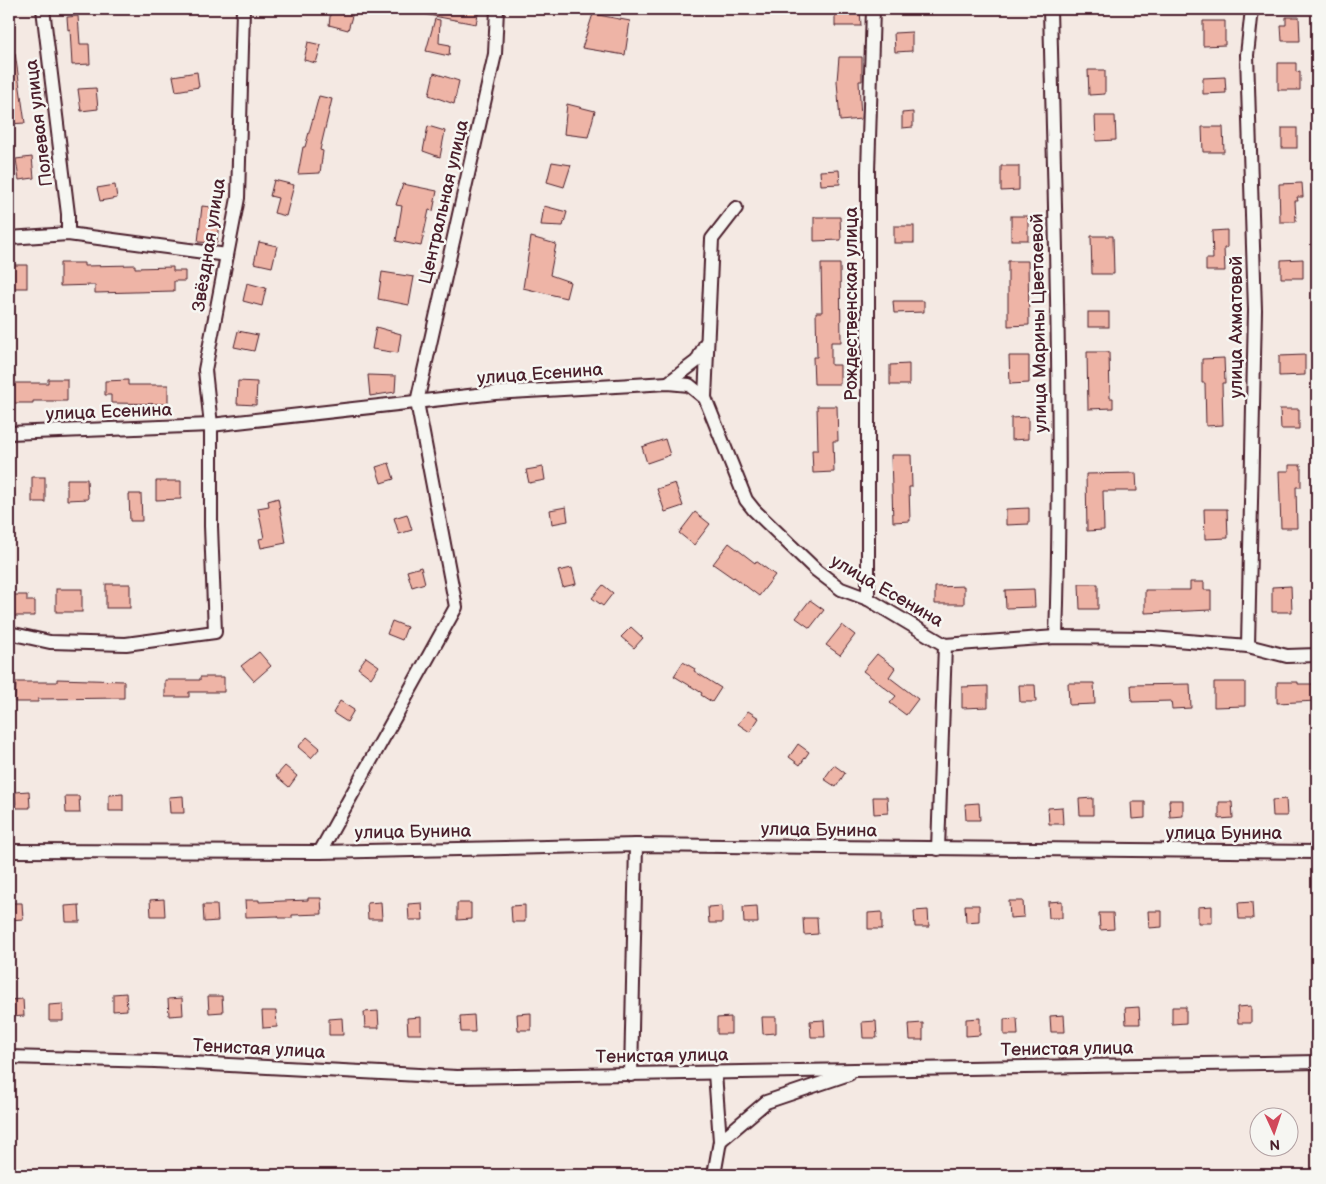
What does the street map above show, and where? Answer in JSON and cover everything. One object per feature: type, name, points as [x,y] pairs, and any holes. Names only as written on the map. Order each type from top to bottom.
[{"type":"street","name":"Полевая улица","points":[[44,9],[68,214],[68,234]]},
{"type":"street","name":"Звёздная улица","points":[[211,425],[205,370],[238,198],[243,9]]},
{"type":"street","name":"Центральная улица","points":[[416,402],[495,54],[497,9]]},
{"type":"street","name":"Рождественская улица","points":[[868,599],[868,172],[873,9]]},
{"type":"street","name":"улица Марины Цветаевой","points":[[1050,9],[1059,379],[1056,638]]},
{"type":"street","name":"улица Ахматовой","points":[[1248,646],[1255,310],[1247,55],[1252,9]]},
{"type":"street","points":[[705,398],[712,239],[736,208]]},
{"type":"street","points":[[9,238],[68,234],[227,255]]},
{"type":"street","points":[[668,383],[697,361],[709,338]]},
{"type":"street","name":"улица Есенина","points":[[9,433],[211,425],[495,393],[668,383],[689,386],[705,398],[746,500],[816,570],[841,588],[868,599],[945,645],[1056,638],[1152,638],[1248,646],[1287,656],[1317,655]]},
{"type":"street","name":"улица Бунина","points":[[320,852],[456,606],[416,402]]},
{"type":"street","points":[[9,633],[50,642],[126,644],[215,632],[211,526],[211,425]]},
{"type":"street","points":[[938,849],[945,645]]},
{"type":"street","points":[[631,1074],[636,845]]},
{"type":"street","name":"улица Бунина","points":[[9,851],[320,852],[636,845],[1317,852]]},
{"type":"street","name":"Тенистая улица","points":[[9,1057],[155,1061],[457,1077],[1317,1062]]},
{"type":"street","points":[[720,1140],[766,1102],[860,1070]]},
{"type":"street","points":[[714,1175],[720,1140],[715,1073]]},
{"type":"building","points":[[331,9],[354,9],[348,30],[329,25]]},
{"type":"building","points":[[424,9],[479,9],[476,24],[423,14]]},
{"type":"building","points":[[835,9],[860,9],[861,26],[835,26]]},
{"type":"building","points":[[593,14],[630,21],[625,55],[582,48]]},
{"type":"building","points":[[78,16],[80,44],[89,44],[90,64],[72,65],[70,29],[68,30],[67,17]]},
{"type":"building","points":[[1286,17],[1299,17],[1300,41],[1282,41],[1281,25],[1286,25]]},
{"type":"building","points":[[435,19],[440,20],[439,43],[450,45],[449,56],[426,51]]},
{"type":"building","points":[[1203,21],[1225,21],[1225,45],[1203,46]]},
{"type":"building","points":[[912,32],[912,51],[895,52],[894,33]]},
{"type":"building","points":[[308,42],[321,45],[316,63],[304,60]]},
{"type":"building","points":[[15,53],[25,123],[9,124],[9,54]]},
{"type":"building","points":[[839,57],[862,57],[862,81],[859,81],[861,119],[840,121],[837,81]]},
{"type":"building","points":[[1278,63],[1296,63],[1296,72],[1300,71],[1300,90],[1278,90]]},
{"type":"building","points":[[1088,70],[1105,70],[1105,94],[1089,95]]},
{"type":"building","points":[[197,72],[199,87],[176,91],[173,76]]},
{"type":"building","points":[[434,73],[459,81],[454,104],[429,95]]},
{"type":"building","points":[[1225,77],[1226,93],[1203,94],[1203,78]]},
{"type":"building","points":[[96,88],[98,109],[81,111],[78,89]]},
{"type":"building","points":[[319,96],[332,99],[320,150],[323,151],[320,173],[298,174],[303,147],[305,147]]},
{"type":"building","points":[[567,104],[595,111],[588,137],[564,134]]},
{"type":"building","points":[[913,112],[913,127],[902,128],[902,113]]},
{"type":"building","points":[[1095,116],[1115,116],[1116,140],[1096,141]]},
{"type":"building","points":[[428,126],[445,131],[440,157],[423,151]]},
{"type":"building","points":[[1202,127],[1223,127],[1224,152],[1203,152]]},
{"type":"building","points":[[1282,128],[1297,128],[1297,148],[1282,148]]},
{"type":"building","points":[[32,157],[34,178],[19,180],[16,159]]},
{"type":"building","points":[[552,162],[571,165],[564,187],[547,182]]},
{"type":"building","points":[[1001,166],[1019,166],[1019,190],[1001,191]]},
{"type":"building","points":[[839,170],[840,184],[821,185],[820,171]]},
{"type":"building","points":[[274,180],[294,185],[286,216],[274,213],[278,198],[270,196]]},
{"type":"building","points":[[1302,183],[1303,197],[1297,197],[1298,201],[1295,201],[1296,222],[1280,222],[1279,184]]},
{"type":"building","points":[[403,184],[437,191],[433,211],[429,210],[421,246],[396,241],[402,206],[396,205]]},
{"type":"building","points":[[115,185],[117,198],[100,201],[97,188]]},
{"type":"building","points":[[202,206],[220,208],[217,243],[198,242]]},
{"type":"building","points":[[544,206],[567,212],[563,226],[541,225]]},
{"type":"building","points":[[1011,216],[1028,216],[1028,240],[1011,240]]},
{"type":"building","points":[[814,217],[840,217],[841,240],[814,241]]},
{"type":"building","points":[[894,226],[914,226],[914,243],[894,243]]},
{"type":"building","points":[[1227,230],[1227,248],[1224,248],[1225,271],[1206,271],[1206,259],[1213,259],[1212,231]]},
{"type":"building","points":[[1091,236],[1113,236],[1114,274],[1092,274]]},
{"type":"building","points":[[531,237],[556,244],[550,275],[570,282],[566,298],[523,288]]},
{"type":"building","points":[[259,242],[277,246],[272,267],[254,263]]},
{"type":"building","points":[[1303,259],[1303,278],[1281,278],[1281,260]]},
{"type":"building","points":[[1008,261],[1028,261],[1029,325],[1008,326]]},
{"type":"building","points":[[60,263],[84,263],[84,266],[135,265],[135,268],[173,267],[173,271],[185,271],[185,281],[174,281],[174,291],[95,293],[95,285],[60,286]]},
{"type":"building","points":[[821,264],[840,264],[841,342],[831,342],[831,365],[840,365],[840,384],[814,384],[813,357],[817,357],[816,312],[822,312]]},
{"type":"building","points":[[9,265],[27,265],[27,288],[9,288]]},
{"type":"building","points":[[382,272],[414,277],[409,305],[378,299]]},
{"type":"building","points":[[247,283],[266,288],[262,306],[243,301]]},
{"type":"building","points":[[893,301],[924,301],[924,312],[894,313]]},
{"type":"building","points":[[1088,312],[1109,312],[1109,327],[1088,327]]},
{"type":"building","points":[[376,327],[401,334],[398,353],[372,349]]},
{"type":"building","points":[[238,331],[258,335],[254,351],[234,347]]},
{"type":"building","points":[[1087,352],[1109,352],[1110,398],[1113,398],[1113,408],[1088,409]]},
{"type":"building","points":[[1305,355],[1305,375],[1279,376],[1279,356]]},
{"type":"building","points":[[1009,356],[1029,356],[1029,383],[1010,384]]},
{"type":"building","points":[[1224,358],[1225,383],[1222,383],[1223,425],[1206,426],[1205,383],[1202,383],[1202,359]]},
{"type":"building","points":[[909,364],[909,385],[890,385],[890,365]]},
{"type":"building","points":[[368,375],[396,376],[395,392],[370,396]]},
{"type":"building","points":[[48,379],[67,379],[67,401],[11,403],[11,383],[48,383]]},
{"type":"building","points":[[128,380],[128,385],[168,385],[168,404],[111,403],[111,395],[105,395],[105,381]]},
{"type":"building","points":[[238,381],[257,382],[256,405],[237,404]]},
{"type":"building","points":[[817,406],[837,406],[838,441],[833,441],[834,472],[813,473],[812,450],[818,450]]},
{"type":"building","points":[[1280,409],[1299,409],[1299,429],[1281,429]]},
{"type":"building","points":[[1028,417],[1028,439],[1011,440],[1011,418]]},
{"type":"building","points":[[665,439],[670,455],[647,463],[642,447]]},
{"type":"building","points":[[891,455],[911,455],[912,487],[909,487],[910,521],[893,522]]},
{"type":"building","points":[[389,463],[394,479],[381,483],[376,467]]},
{"type":"building","points":[[1289,465],[1301,465],[1301,487],[1296,487],[1297,528],[1281,528],[1279,471],[1289,471]]},
{"type":"building","points":[[543,467],[545,480],[529,483],[526,470]]},
{"type":"building","points":[[1136,473],[1137,491],[1103,491],[1104,530],[1087,531],[1086,474]]},
{"type":"building","points":[[32,477],[45,477],[45,502],[32,502]]},
{"type":"building","points":[[67,479],[87,479],[88,499],[67,500]]},
{"type":"building","points":[[156,481],[181,481],[181,499],[156,500]]},
{"type":"building","points":[[675,483],[683,506],[665,512],[657,489]]},
{"type":"building","points":[[129,494],[141,494],[142,521],[130,521]]},
{"type":"building","points":[[278,498],[286,543],[261,548],[259,539],[264,538],[258,508],[269,506],[268,501]]},
{"type":"building","points":[[566,507],[568,521],[552,524],[550,510]]},
{"type":"building","points":[[1029,508],[1029,524],[1006,525],[1006,509]]},
{"type":"building","points":[[1204,509],[1227,509],[1228,538],[1205,539]]},
{"type":"building","points":[[695,512],[710,524],[694,545],[679,533]]},
{"type":"building","points":[[407,514],[412,530],[399,534],[394,518]]},
{"type":"building","points":[[729,543],[755,563],[756,561],[775,575],[759,596],[713,564]]},
{"type":"building","points":[[421,567],[425,583],[412,587],[407,571]]},
{"type":"building","points":[[572,568],[576,584],[563,587],[558,571]]},
{"type":"building","points":[[1190,582],[1204,582],[1204,590],[1211,590],[1211,610],[1145,613],[1145,590],[1190,590]]},
{"type":"building","points":[[106,584],[130,584],[130,608],[106,608]]},
{"type":"building","points":[[1079,584],[1098,584],[1098,609],[1080,609]]},
{"type":"building","points":[[603,585],[613,593],[603,606],[592,598]]},
{"type":"building","points":[[964,586],[964,604],[935,604],[935,587]]},
{"type":"building","points":[[1291,586],[1292,612],[1272,612],[1272,587]]},
{"type":"building","points":[[56,589],[82,589],[82,612],[56,612]]},
{"type":"building","points":[[1034,589],[1035,607],[1006,608],[1005,590]]},
{"type":"building","points":[[9,595],[27,595],[27,601],[35,601],[35,616],[9,616]]},
{"type":"building","points":[[810,600],[824,610],[810,628],[796,618]]},
{"type":"building","points":[[392,621],[407,627],[402,640],[387,634]]},
{"type":"building","points":[[842,625],[855,635],[840,655],[826,645]]},
{"type":"building","points":[[631,627],[643,638],[634,648],[621,637]]},
{"type":"building","points":[[259,652],[271,666],[254,681],[241,666]]},
{"type":"building","points":[[877,654],[895,668],[889,677],[918,699],[906,715],[890,703],[896,696],[863,671]]},
{"type":"building","points":[[366,657],[379,666],[371,678],[358,668]]},
{"type":"building","points":[[683,662],[721,688],[712,702],[701,695],[702,693],[674,676]]},
{"type":"building","points":[[200,677],[224,677],[224,692],[189,692],[189,697],[165,697],[165,680],[200,680]]},
{"type":"building","points":[[57,679],[124,681],[124,698],[38,699],[38,702],[15,702],[16,682],[57,682]]},
{"type":"building","points":[[1214,682],[1245,682],[1245,706],[1214,707]]},
{"type":"building","points":[[1277,682],[1317,684],[1317,701],[1277,703]]},
{"type":"building","points":[[1068,683],[1094,683],[1095,704],[1069,705]]},
{"type":"building","points":[[1190,684],[1191,708],[1172,709],[1171,701],[1132,702],[1131,685]]},
{"type":"building","points":[[1019,685],[1035,685],[1036,702],[1020,702]]},
{"type":"building","points":[[988,686],[988,707],[962,708],[962,687]]},
{"type":"building","points":[[340,701],[354,710],[347,722],[333,713]]},
{"type":"building","points":[[748,711],[759,718],[750,732],[738,724]]},
{"type":"building","points":[[307,737],[320,748],[311,758],[298,747]]},
{"type":"building","points":[[798,744],[809,752],[800,765],[789,757]]},
{"type":"building","points":[[834,765],[845,773],[836,787],[824,779]]},
{"type":"building","points":[[285,766],[297,776],[289,787],[276,776]]},
{"type":"building","points":[[29,791],[30,808],[16,808],[15,792]]},
{"type":"building","points":[[123,794],[123,811],[109,811],[109,795]]},
{"type":"building","points":[[65,796],[79,796],[80,813],[66,813]]},
{"type":"building","points":[[183,796],[184,813],[170,813],[169,797]]},
{"type":"building","points":[[873,797],[887,797],[888,813],[874,814]]},
{"type":"building","points":[[1093,798],[1093,815],[1080,815],[1079,799]]},
{"type":"building","points":[[1286,799],[1287,816],[1273,816],[1272,800]]},
{"type":"building","points":[[1169,800],[1183,800],[1183,816],[1170,817]]},
{"type":"building","points":[[1131,802],[1145,802],[1145,818],[1132,819]]},
{"type":"building","points":[[1219,802],[1232,802],[1233,818],[1219,819]]},
{"type":"building","points":[[979,803],[980,820],[966,820],[965,804]]},
{"type":"building","points":[[1062,807],[1063,824],[1049,824],[1048,808]]},
{"type":"building","points":[[308,898],[321,898],[322,914],[292,915],[292,918],[279,918],[278,916],[246,917],[245,900],[259,900],[259,902],[308,900]]},
{"type":"building","points":[[164,899],[165,916],[151,916],[150,900]]},
{"type":"building","points":[[1009,901],[1023,901],[1024,917],[1010,918]]},
{"type":"building","points":[[1062,901],[1062,918],[1049,918],[1048,902]]},
{"type":"building","points":[[381,902],[382,919],[368,919],[367,903]]},
{"type":"building","points":[[1252,902],[1253,919],[1239,919],[1238,903]]},
{"type":"building","points":[[9,903],[22,903],[23,919],[9,920]]},
{"type":"building","points":[[422,903],[423,920],[409,920],[408,904]]},
{"type":"building","points":[[457,903],[471,903],[471,919],[457,920]]},
{"type":"building","points":[[79,905],[80,922],[66,922],[65,906]]},
{"type":"building","points":[[203,905],[217,905],[218,921],[204,922]]},
{"type":"building","points":[[525,905],[525,922],[512,922],[511,906]]},
{"type":"building","points":[[965,905],[979,905],[979,921],[966,922]]},
{"type":"building","points":[[722,906],[722,923],[709,923],[708,907]]},
{"type":"building","points":[[757,906],[758,923],[744,923],[743,907]]},
{"type":"building","points":[[1212,906],[1212,923],[1198,923],[1198,907]]},
{"type":"building","points":[[928,910],[929,927],[915,927],[914,911]]},
{"type":"building","points":[[1148,911],[1162,911],[1162,927],[1149,928]]},
{"type":"building","points":[[882,912],[882,929],[868,929],[868,913]]},
{"type":"building","points":[[1099,913],[1113,913],[1114,929],[1100,930]]},
{"type":"building","points":[[803,918],[817,918],[818,934],[804,935]]},
{"type":"building","points":[[126,993],[127,1010],[113,1011],[113,994]]},
{"type":"building","points":[[208,996],[222,996],[223,1012],[209,1013]]},
{"type":"building","points":[[182,998],[183,1015],[169,1016],[168,999]]},
{"type":"building","points":[[23,999],[24,1016],[10,1017],[9,1000]]},
{"type":"building","points":[[63,1004],[63,1021],[49,1021],[49,1005]]},
{"type":"building","points":[[1251,1006],[1251,1023],[1238,1023],[1237,1007]]},
{"type":"building","points":[[1139,1007],[1140,1024],[1126,1024],[1125,1008]]},
{"type":"building","points":[[1172,1007],[1186,1007],[1186,1023],[1172,1024]]},
{"type":"building","points":[[262,1011],[276,1011],[277,1027],[263,1028]]},
{"type":"building","points":[[378,1011],[379,1028],[365,1028],[364,1012]]},
{"type":"building","points":[[531,1013],[531,1030],[518,1030],[517,1014]]},
{"type":"building","points":[[474,1015],[475,1032],[461,1032],[460,1016]]},
{"type":"building","points":[[1064,1015],[1065,1032],[1051,1032],[1050,1016]]},
{"type":"building","points":[[421,1017],[421,1034],[408,1034],[407,1018]]},
{"type":"building","points":[[731,1017],[731,1034],[717,1034],[717,1018]]},
{"type":"building","points":[[762,1017],[776,1017],[776,1033],[763,1034]]},
{"type":"building","points":[[342,1018],[343,1035],[329,1035],[329,1019]]},
{"type":"building","points":[[980,1018],[980,1035],[966,1036],[966,1019]]},
{"type":"building","points":[[1017,1018],[1018,1035],[1004,1035],[1004,1019]]},
{"type":"building","points":[[824,1020],[825,1037],[811,1037],[810,1021]]},
{"type":"building","points":[[876,1021],[877,1038],[863,1038],[862,1022]]},
{"type":"building","points":[[923,1023],[923,1040],[910,1040],[909,1024]]}]
